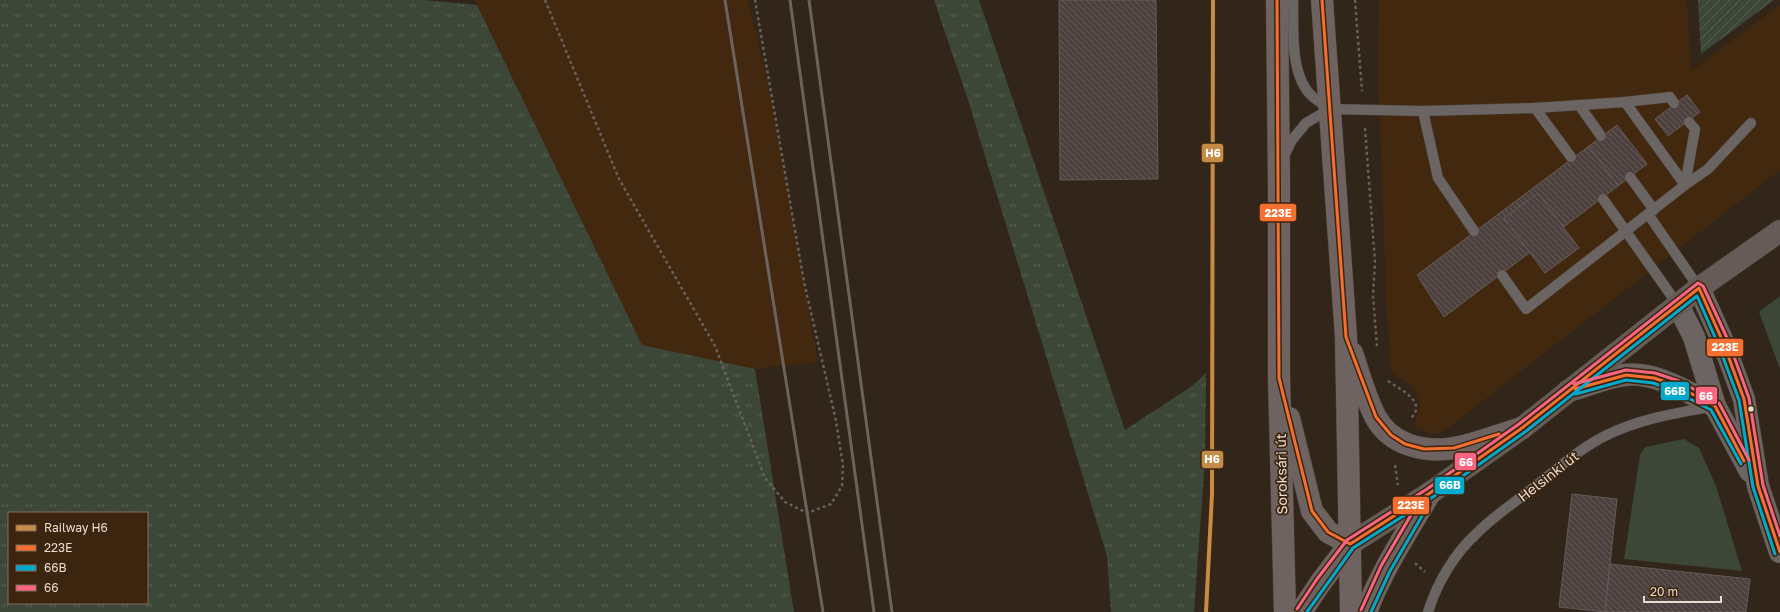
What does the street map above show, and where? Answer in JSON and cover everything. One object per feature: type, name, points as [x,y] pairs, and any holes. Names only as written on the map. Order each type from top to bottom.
[{"type":"main road","name":"Soroksári út","points":[[1277,0],[1279,378],[1285,612]]},
{"type":"main road","points":[[1322,0],[1346,336],[1351,612]]},
{"type":"main road","points":[[1301,612],[1321,582],[1350,544],[1430,493],[1522,428],[1699,288],[1780,231]]},
{"type":"main road","points":[[1346,336],[1376,417],[1391,435],[1406,444],[1424,448],[1454,448],[1522,428]]},
{"type":"main road","points":[[1279,378],[1312,511],[1328,532],[1350,544]]},
{"type":"main road","points":[[1366,612],[1375,590],[1393,555],[1430,493]]},
{"type":"street","points":[[1699,288],[1723,342],[1744,399],[1758,486],[1780,552]]},
{"type":"street","points":[[1678,305],[1694,337],[1715,406],[1758,486]]},
{"type":"street","points":[[1567,391],[1626,375],[1654,378],[1677,386],[1715,406]]},
{"type":"lane","points":[[1293,0],[1295,58],[1302,83],[1312,97],[1330,109]]},
{"type":"lane","points":[[1279,164],[1292,140],[1306,123],[1330,109],[1423,111],[1535,108],[1625,102],[1670,97],[1674,103]]},
{"type":"lane","points":[[1625,102],[1685,186]]},
{"type":"lane","points":[[1579,105],[1601,136]]},
{"type":"lane","points":[[1535,108],[1572,157]]},
{"type":"lane","points":[[1423,111],[1438,178],[1474,231]]},
{"type":"lane","points":[[1685,186],[1695,129],[1689,122]]},
{"type":"lane","points":[[1502,275],[1526,309],[1626,230],[1708,169],[1751,123]]},
{"type":"lane","points":[[1630,177],[1699,288]]},
{"type":"lane","points":[[1603,200],[1626,230],[1678,305]]},
{"type":"lane","name":"Helsinki út","points":[[1428,612],[1432,598],[1453,560],[1477,532],[1584,448],[1608,434],[1630,426],[1668,415],[1715,406]]},
{"type":"path","points":[[545,0],[619,179],[715,346],[765,478],[785,502],[807,513],[831,504],[842,486],[843,466],[836,421],[804,282],[755,0]]},
{"type":"path","points":[[1356,0],[1375,262],[1373,296],[1377,347]]},
{"type":"path","points":[[1387,380],[1410,395],[1414,402],[1415,408],[1413,416],[1391,435]]},
{"type":"shaded area","points":[[475,0],[748,0],[772,100],[818,362],[755,369],[642,345]]},
{"type":"shaded area","points":[[1379,0],[1687,0],[1691,71],[1780,5],[1780,170],[1443,432],[1432,434],[1414,427],[1420,403],[1412,387],[1391,371],[1387,317],[1378,78]]},
{"type":"green space","points":[[0,0],[424,0],[477,5],[642,345],[755,369],[794,612],[0,612]]},
{"type":"green space","points":[[934,0],[979,0],[1125,430],[1192,386],[1206,373],[1205,460],[1194,612],[1111,612],[1107,556],[968,100]]},
{"type":"green space","points":[[1698,0],[1774,0],[1701,54]]},
{"type":"green space","points":[[1780,296],[1780,369],[1759,312]]},
{"type":"green space","points":[[1684,439],[1699,448],[1716,486],[1742,571],[1624,559],[1640,455],[1645,447]]},
{"type":"building","points":[[1059,0],[1156,0],[1158,179],[1060,180]]},
{"type":"building","points":[[1687,95],[1700,112],[1668,136],[1655,119]]},
{"type":"building","points":[[1617,125],[1647,164],[1618,186],[1589,146]]},
{"type":"building","points":[[1589,146],[1618,186],[1444,317],[1417,275]]},
{"type":"building","points":[[1538,193],[1579,248],[1545,273],[1504,218]]},
{"type":"building","points":[[1572,494],[1617,499],[1605,612],[1559,607]]},
{"type":"building","points":[[1610,564],[1750,579],[1746,612],[1605,612]]},
{"type":"railway","points":[[725,0],[823,612]]},
{"type":"railway","points":[[790,0],[874,612]]},
{"type":"railway","points":[[809,0],[892,612]]},
{"type":"rail line","name":"H6","points":[[1206,612],[1212,494],[1213,0]]},
{"type":"transit line","name":"223E","points":[[1277,0],[1279,378],[1312,511],[1328,532],[1350,544],[1430,493],[1522,428],[1699,288],[1723,342],[1744,399],[1758,486],[1780,552]]},
{"type":"transit line","name":"223E","points":[[1322,0],[1346,337],[1376,417],[1391,435],[1405,444],[1424,449],[1454,448],[1499,434]]},
{"type":"transit line","name":"66","points":[[1297,609],[1317,579],[1347,540],[1427,489],[1519,424],[1698,283],[1703,286],[1728,340],[1749,398],[1763,485],[1780,536]]},
{"type":"transit line","name":"66B","points":[[1307,612],[1353,548],[1433,497],[1525,432],[1697,296],[1718,344],[1739,400],[1753,487],[1775,554]]},
{"type":"transit line","name":"66","points":[[1574,384],[1626,370],[1655,373],[1679,381],[1719,403],[1749,460]]},
{"type":"transit line","name":"223E","points":[[1575,389],[1626,375],[1654,378],[1677,386],[1715,406],[1744,461]]},
{"type":"transit line","name":"66B","points":[[1576,394],[1626,380],[1653,383],[1675,391],[1711,410],[1741,464]]},
{"type":"transit line","name":"66","points":[[1361,610],[1381,566],[1421,498]]},
{"type":"transit line","name":"66B","points":[[1371,612],[1390,571],[1429,504]]}]
